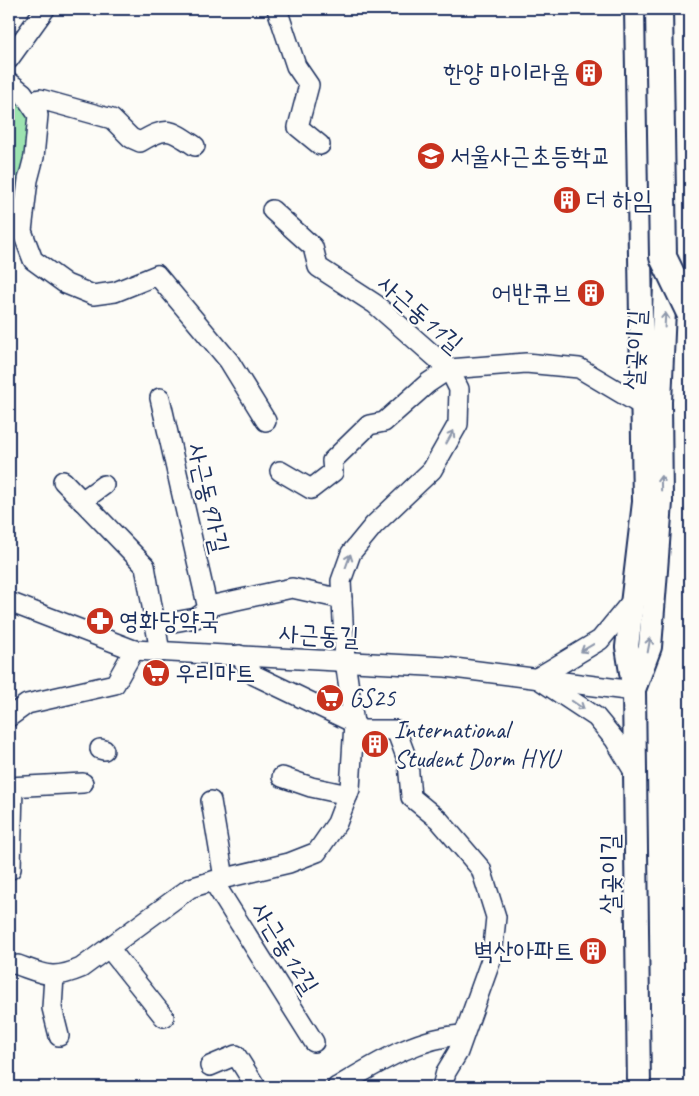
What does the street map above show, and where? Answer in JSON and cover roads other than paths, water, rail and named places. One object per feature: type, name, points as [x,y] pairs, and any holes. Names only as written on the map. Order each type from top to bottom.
[{"type":"highway","points":[[659,9],[663,257],[690,312]]},
{"type":"main road","name":"살곶이길","points":[[636,9],[644,502],[627,647],[634,691],[639,1087]]},
{"type":"main road","name":"살곶이길","points":[[634,691],[650,647],[661,502],[660,402],[666,296],[670,9]]},
{"type":"main road","points":[[639,139],[650,151],[657,152],[664,147],[668,139]]},
{"type":"street","points":[[9,59],[45,9]]},
{"type":"street","points":[[278,9],[296,66],[309,85],[298,127],[320,145]]},
{"type":"street","points":[[9,82],[31,102],[38,115],[34,157],[28,180],[22,232],[33,260],[66,284],[94,295],[115,292],[157,275],[229,361],[266,420]]},
{"type":"street","points":[[31,102],[40,99],[112,118],[131,138],[140,142],[158,131],[173,130],[195,146]]},
{"type":"street","name":"사근동11길","points":[[272,210],[313,247],[318,267],[375,304],[449,369],[460,389],[458,424],[432,470],[374,525],[351,553],[340,581],[345,661]]},
{"type":"street","points":[[280,471],[312,489],[333,472],[332,461],[369,426],[384,422],[428,383],[449,369],[526,363],[579,368],[643,406]]},
{"type":"street","name":"사근동9가길","points":[[160,398],[208,610]]},
{"type":"street","points":[[64,482],[145,566],[157,625],[160,652]]},
{"type":"street","points":[[82,501],[104,485]]},
{"type":"street","points":[[157,625],[196,618],[214,605],[292,588],[342,599]]},
{"type":"street","points":[[632,601],[600,640],[537,678],[596,717],[615,740],[636,776]]},
{"type":"street","name":"사근동길","points":[[9,602],[134,650],[446,667],[634,691]]},
{"type":"street","points":[[9,716],[27,704],[115,684],[134,650]]},
{"type":"street","points":[[239,656],[254,675],[297,698],[354,723],[360,730],[396,730],[408,762],[412,797],[439,820],[481,869],[496,917],[492,957],[461,1043],[446,1072],[442,1087]]},
{"type":"street","name":"사근동12길","points":[[54,976],[62,976],[81,968],[190,888],[289,863],[317,852],[337,822],[348,795],[351,775],[354,723],[345,661]]},
{"type":"street","points":[[282,777],[311,787],[348,795]]},
{"type":"street","points":[[11,869],[11,787],[83,783]]},
{"type":"street","name":"사근동12길","points":[[211,801],[219,880],[314,1042]]},
{"type":"street","points":[[109,948],[164,1017]]},
{"type":"street","points":[[18,965],[45,975],[54,976],[52,1008],[59,1036]]},
{"type":"street","points":[[337,1087],[384,1059],[423,1042],[461,1043]]},
{"type":"street","points":[[210,1066],[236,1054],[256,1087]]},
{"type":"place","name":"한양 마이라움","points":[[589,73]]},
{"type":"place","name":"서울사근초등학교","points":[[431,156]]},
{"type":"place","name":"더 하임","points":[[567,200]]},
{"type":"place","name":"어반큐브","points":[[591,293]]},
{"type":"place","name":"영화당약국","points":[[100,621]]},
{"type":"place","name":"우리마트","points":[[156,673]]},
{"type":"place","name":"GS25","points":[[330,698]]},
{"type":"place","name":"International Student Dorm HYU","points":[[375,744]]},
{"type":"place","name":"벽산아파트","points":[[593,951]]}]
